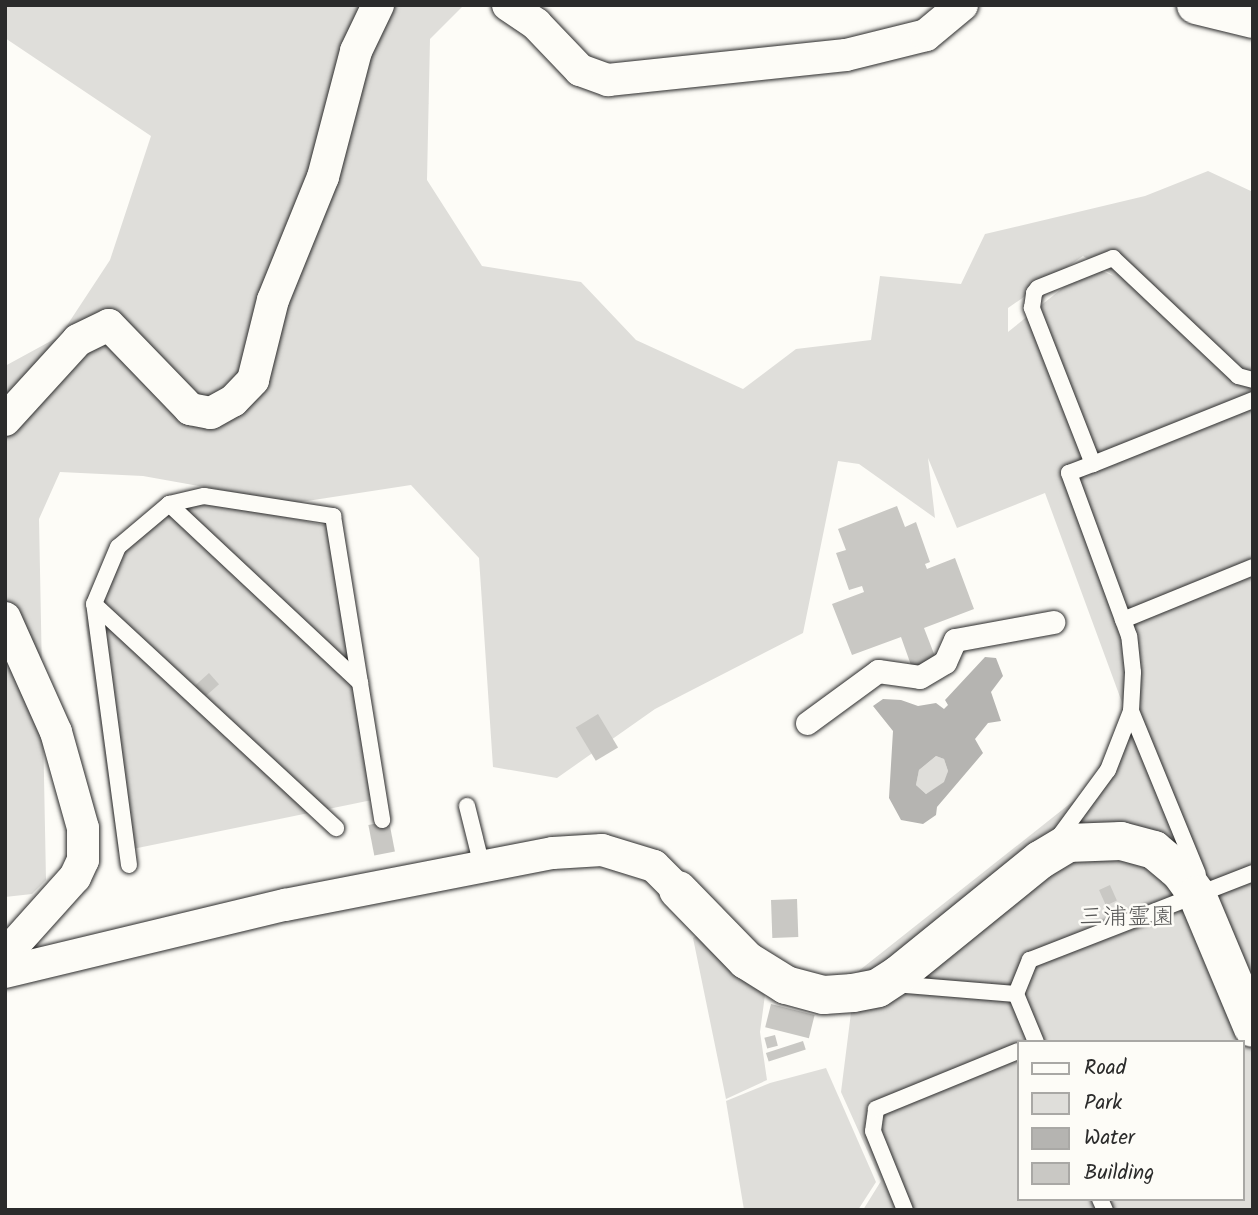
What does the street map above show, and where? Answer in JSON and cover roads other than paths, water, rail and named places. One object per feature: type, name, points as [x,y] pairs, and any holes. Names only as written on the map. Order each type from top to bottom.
[{"type":"street","points":[[5,420],[78,340],[108,325],[190,410],[211,413],[233,401],[253,380],[273,300],[323,177],[356,51],[378,5]]},
{"type":"street","points":[[508,5],[536,24],[580,70],[608,80],[846,55],[926,34],[962,5]]},
{"type":"street","points":[[1196,5],[1253,19]]},
{"type":"street","points":[[5,618],[56,732],[83,828],[83,860],[75,877],[5,956]]},
{"type":"street","points":[[807,723],[878,671],[920,677],[945,662],[954,640],[1053,622]]},
{"type":"street","points":[[5,972],[285,905],[553,853],[602,850],[654,866],[746,960],[786,985],[824,995],[853,993],[885,983],[1040,860],[1068,844],[1121,841],[1154,850],[1201,893],[1253,1028]]},
{"type":"lane","points":[[1093,464],[1032,308],[1038,288],[1113,258],[1238,376],[1253,380]]},
{"type":"lane","points":[[1040,860],[1108,771],[1131,711],[1133,672],[1123,620],[1069,473],[1253,400]]},
{"type":"lane","points":[[129,865],[94,604],[118,547],[169,504],[204,496],[334,516],[382,820]]},
{"type":"lane","points":[[169,504],[360,683]]},
{"type":"lane","points":[[1123,620],[1253,567]]},
{"type":"lane","points":[[94,604],[337,828]]},
{"type":"lane","points":[[1131,711],[1201,893]]},
{"type":"lane","points":[[467,806],[482,866]]},
{"type":"lane","points":[[1035,1040],[1016,994],[1030,960],[1253,873]]},
{"type":"lane","points":[[885,983],[1016,994]]},
{"type":"lane","points":[[905,1210],[873,1131],[876,1109],[1016,1052]]},
{"type":"water","points":[[985,657],[996,658],[1003,676],[991,692],[1001,721],[988,723],[975,739],[983,753],[937,807],[936,815],[923,824],[901,820],[889,798],[893,731],[873,706],[883,699],[901,700],[918,706],[936,703],[944,709],[948,705],[945,700]],"holes":[[[936,756],[944,759],[948,771],[944,782],[926,794],[916,785],[919,770]]]},
{"type":"park label","name":"三浦霊園","points":[[1127,918]]}]
